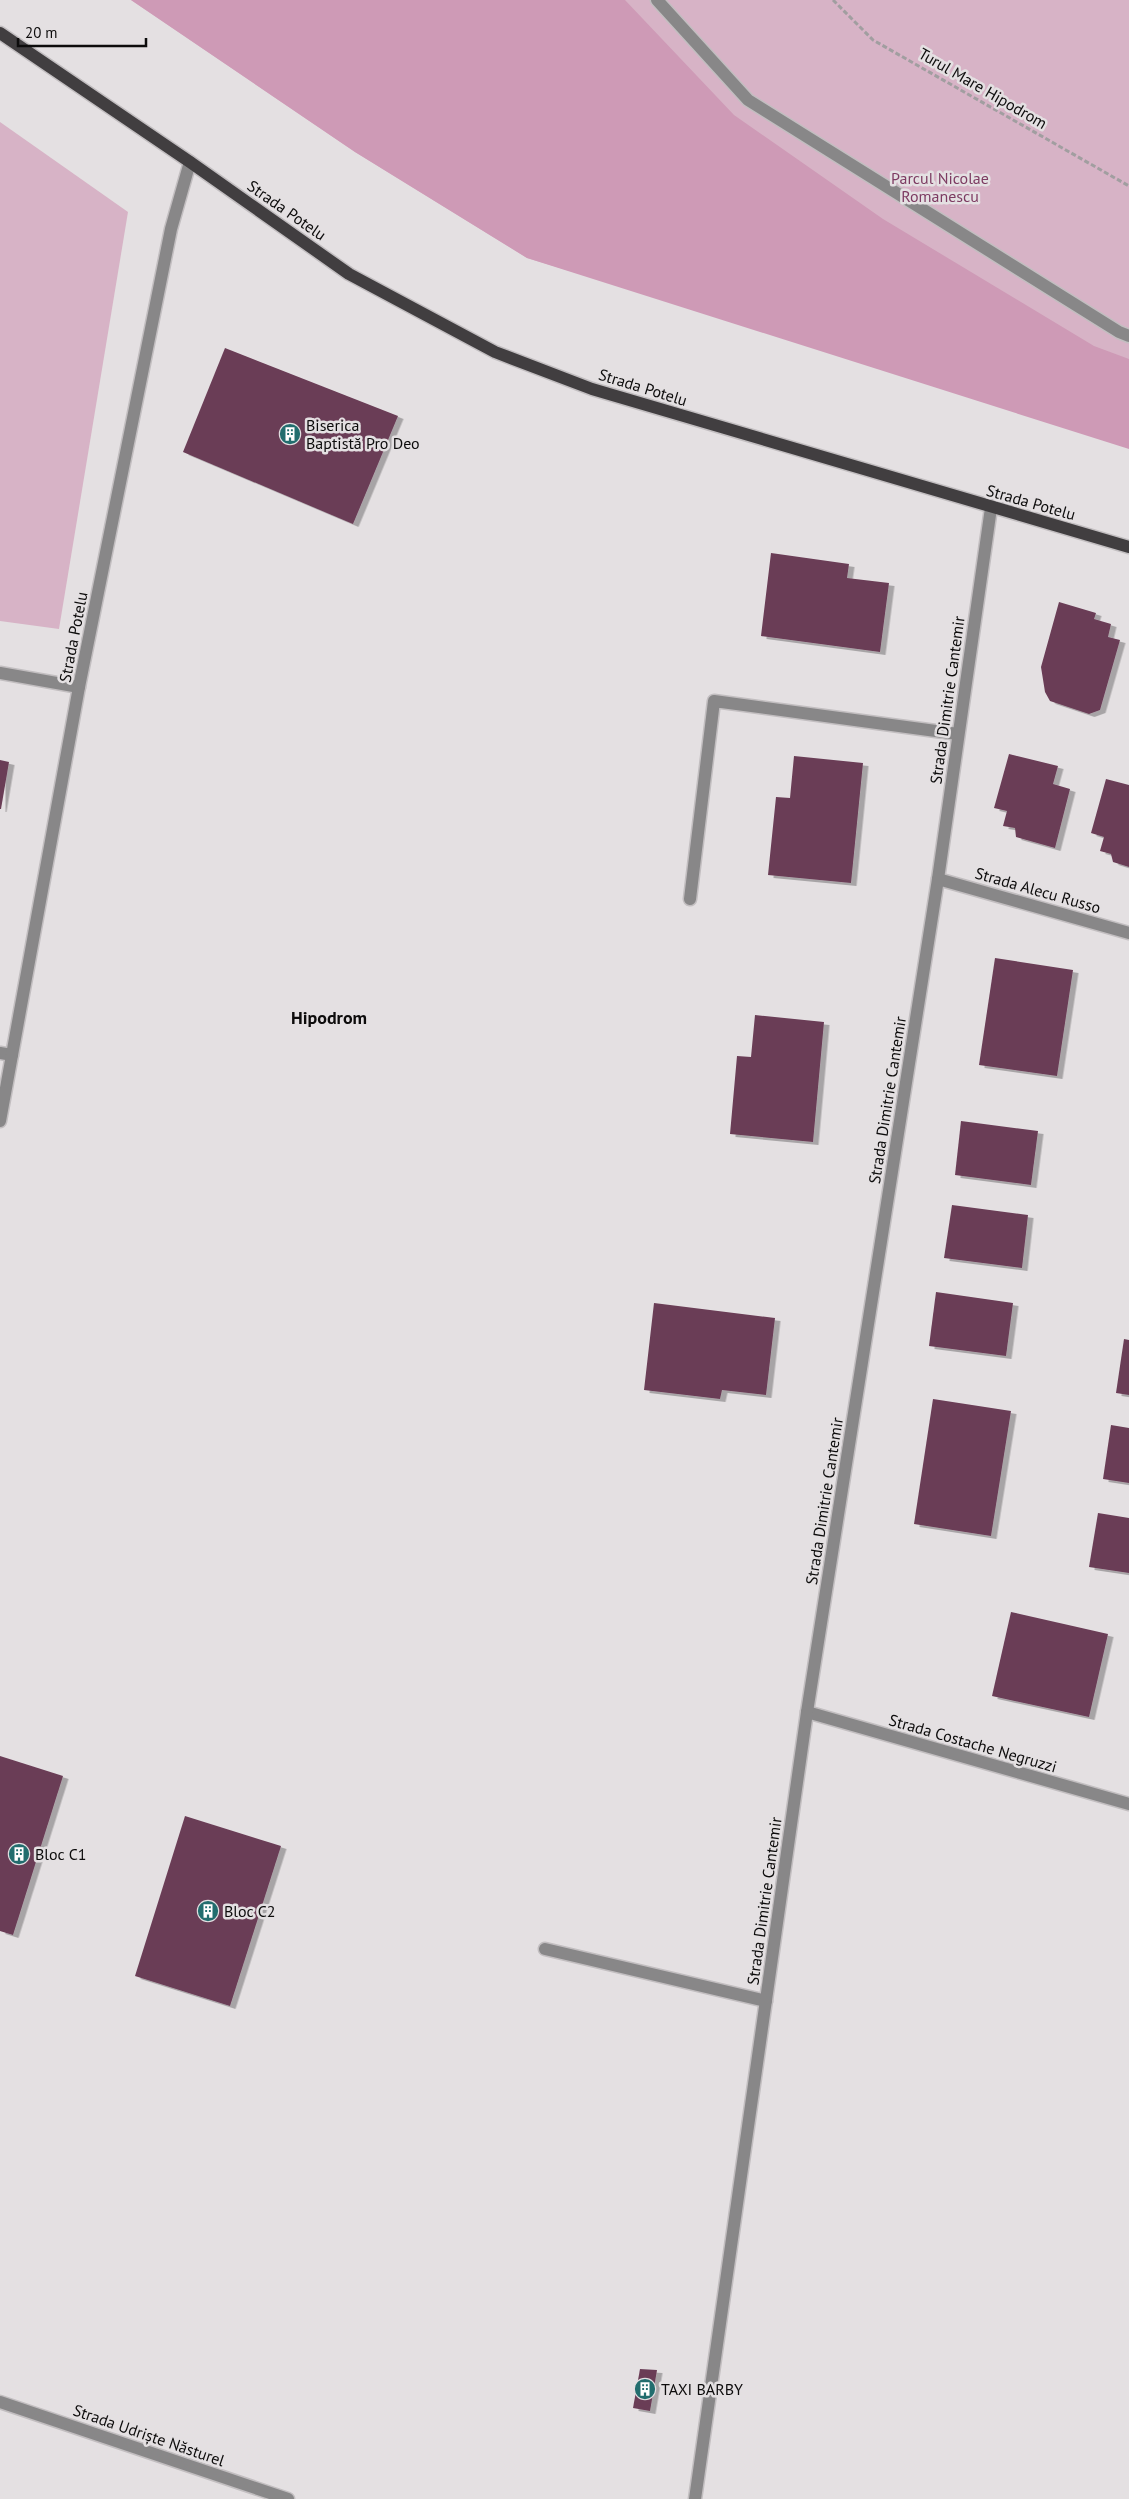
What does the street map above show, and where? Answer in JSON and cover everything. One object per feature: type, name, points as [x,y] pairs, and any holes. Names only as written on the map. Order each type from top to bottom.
[{"type":"main road","name":"Strada Potelu","points":[[0,33],[190,162],[348,274],[495,352],[592,389],[991,508],[1129,547]]},
{"type":"street","points":[[657,0],[748,100],[1110,327],[1129,336]]},
{"type":"street","name":"Strada Potelu","points":[[0,1122],[6,1054],[171,228],[190,162]]},
{"type":"street","name":"Strada Dimitrie Cantemir","points":[[695,2499],[807,1712],[938,879],[991,508]]},
{"type":"street","points":[[0,673],[79,687]]},
{"type":"street","points":[[690,899],[714,701],[958,734]]},
{"type":"street","name":"Strada Alecu Russo","points":[[938,879],[1129,933]]},
{"type":"street","name":"Strada Costache Negruzzi","points":[[807,1712],[1129,1804]]},
{"type":"street","points":[[545,1949],[766,2001]]},
{"type":"street","name":"Strada Udriște Năsturel","points":[[0,2402],[288,2499]]},
{"type":"path","name":"Turul Mare Hipodrom","points":[[833,0],[873,40],[1129,186]]},
{"type":"green space","name":"Parcul Nicolae Romanescu","points":[[131,0],[1129,0],[1129,440],[527,258],[355,152]]},
{"type":"green space","points":[[0,122],[128,212],[59,629],[0,621]]},
{"type":"shaded area","name":"Parcul Nicolae Romanescu","points":[[131,0],[625,0],[734,115],[883,219],[1094,346],[1129,359],[1129,449],[527,258],[355,152]]},
{"type":"building","name":"Biserica Baptistă Pro Deo","points":[[225,348],[398,416],[353,524],[183,452]]},
{"type":"building","points":[[771,553],[849,564],[847,578],[889,583],[880,652],[761,636]]},
{"type":"building","points":[[1059,602],[1096,613],[1094,619],[1111,624],[1108,637],[1120,640],[1100,710],[1089,714],[1050,701],[1045,692],[1041,667]]},
{"type":"building","points":[[1009,754],[1058,766],[1053,784],[1070,789],[1055,848],[1016,837],[1015,828],[1003,826],[1007,811],[994,808]]},
{"type":"building","points":[[794,756],[863,763],[851,883],[768,875],[776,797],[790,798]]},
{"type":"building","points":[[0,760],[9,762],[1,809],[0,809]]},
{"type":"building","points":[[1106,779],[1129,785],[1129,867],[1113,862],[1111,854],[1100,851],[1104,837],[1091,833]]},
{"type":"building","points":[[995,958],[1073,970],[1057,1076],[979,1065]]},
{"type":"building","points":[[755,1015],[824,1022],[813,1142],[730,1134],[737,1056],[751,1057]]},
{"type":"building","points":[[961,1121],[1038,1131],[1031,1185],[955,1175]]},
{"type":"building","points":[[952,1205],[1028,1215],[1022,1268],[944,1258]]},
{"type":"building","points":[[936,1292],[1013,1303],[1006,1356],[929,1346]]},
{"type":"building","points":[[654,1303],[775,1318],[766,1395],[722,1390],[720,1399],[644,1390]]},
{"type":"building","points":[[1124,1339],[1129,1340],[1129,1395],[1116,1393]]},
{"type":"building","points":[[933,1399],[1011,1411],[991,1536],[914,1524]]},
{"type":"building","points":[[1111,1425],[1129,1428],[1129,1483],[1103,1479]]},
{"type":"building","points":[[1098,1513],[1129,1518],[1129,1573],[1089,1567]]},
{"type":"building","points":[[1011,1612],[1108,1634],[1089,1717],[992,1696]]},
{"type":"building","name":"Bloc C1","points":[[0,1756],[63,1776],[13,1935],[0,1931]]},
{"type":"building","name":"Bloc C2","points":[[185,1816],[281,1846],[230,2006],[135,1976]]},
{"type":"building","name":"TAXI BARBY","points":[[640,2369],[657,2370],[650,2411],[633,2408]]},
{"type":"place","name":"Biserica Baptistă Pro Deo","points":[[290,434]]},
{"type":"place","name":"Bloc C1","points":[[19,1854]]},
{"type":"place","name":"Bloc C2","points":[[208,1911]]},
{"type":"place","name":"TAXI BARBY","points":[[645,2389]]},
{"type":"district","name":"Hipodrom","points":[[329,1018]]}]
